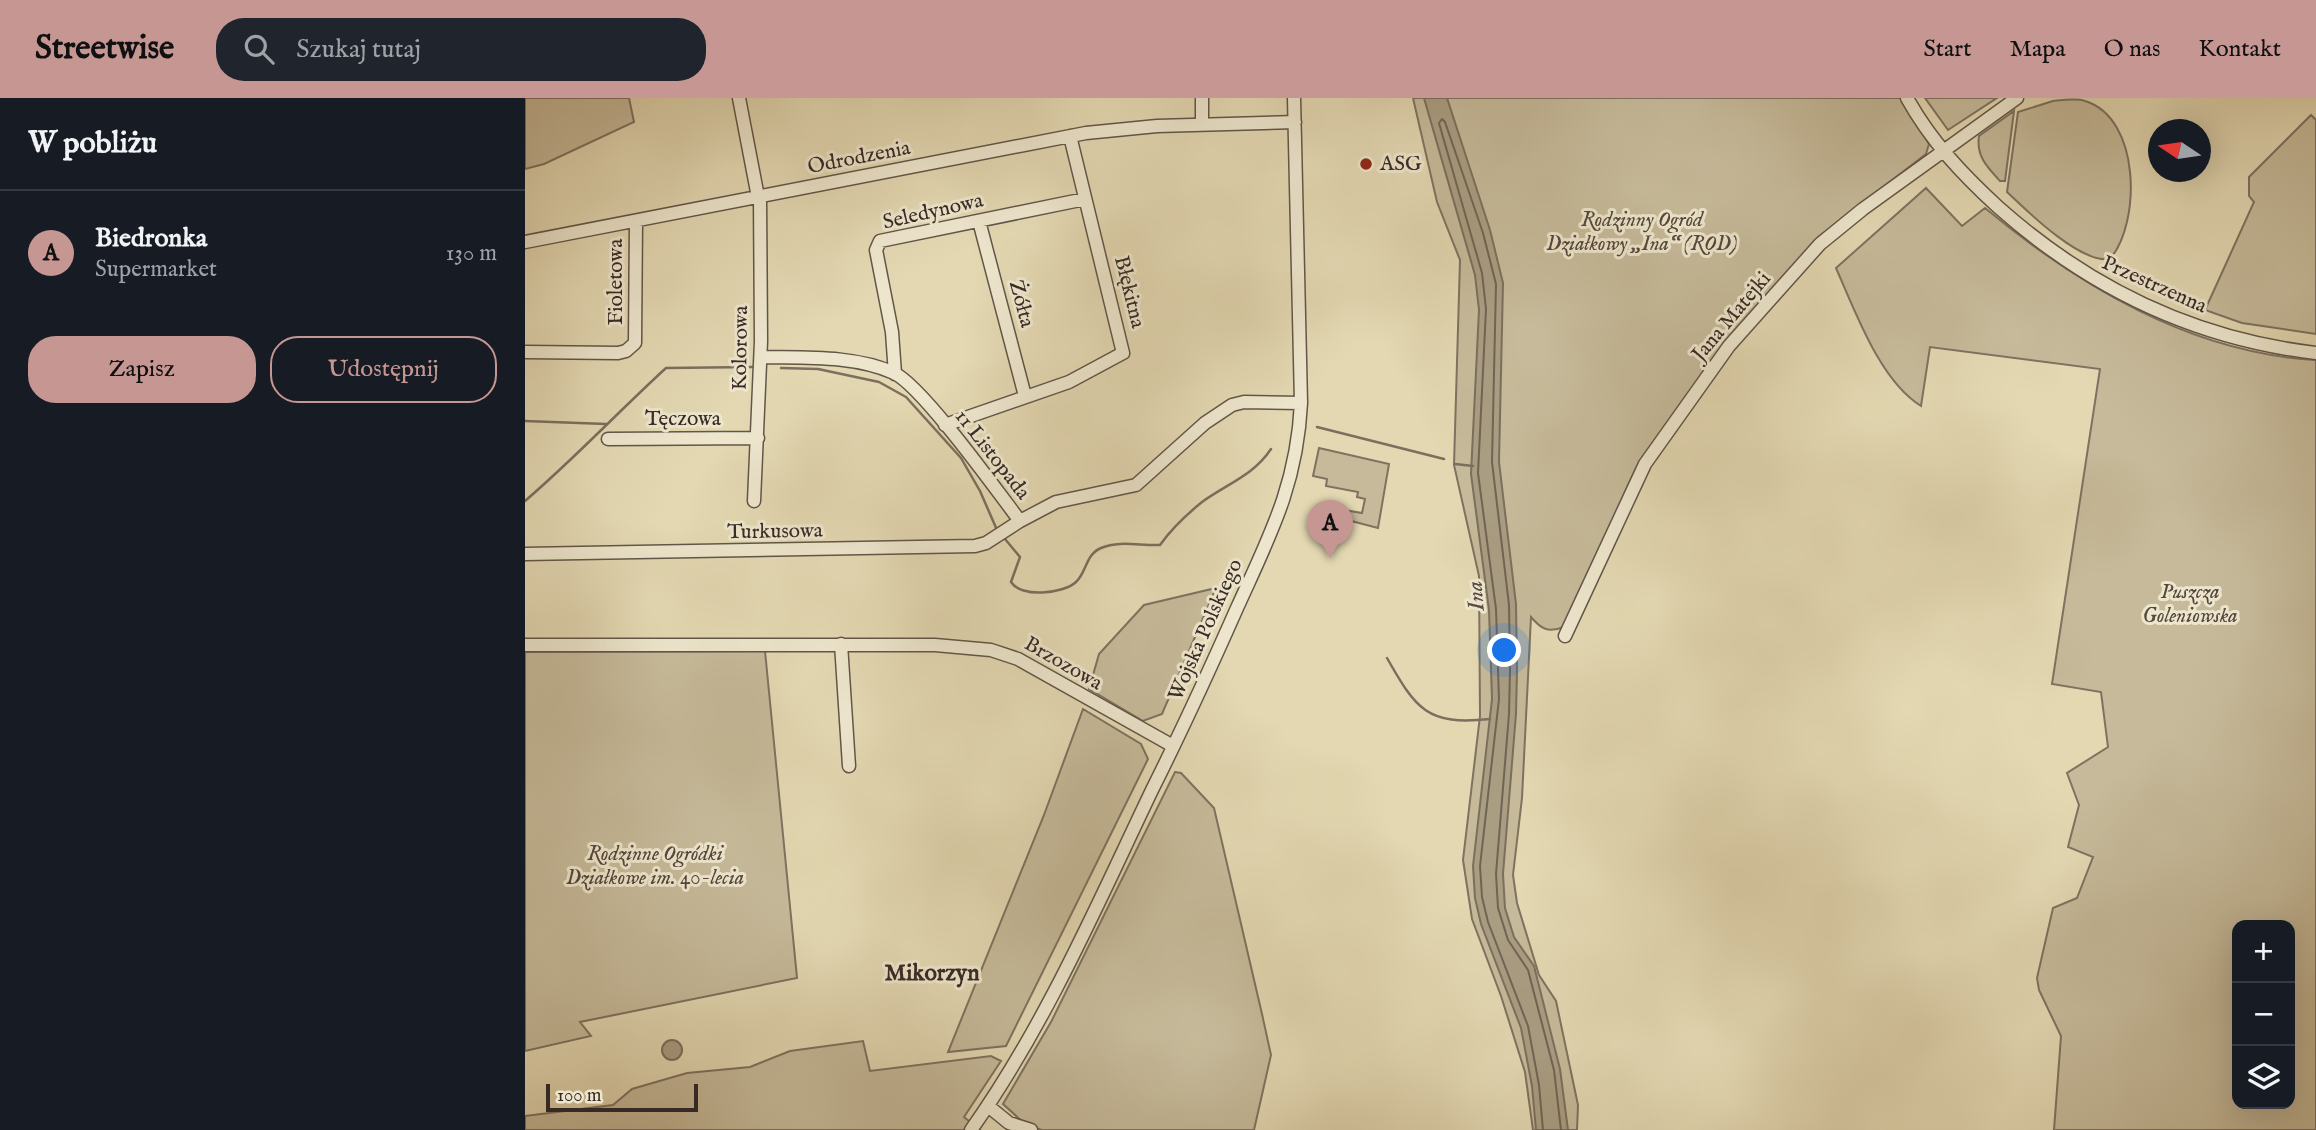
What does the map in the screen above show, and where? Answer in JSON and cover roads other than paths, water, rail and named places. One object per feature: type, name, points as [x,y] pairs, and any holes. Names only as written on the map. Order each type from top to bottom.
[{"type":"street","name":"Kolorowa","points":[[739,98],[759,197],[761,357],[754,501]]},
{"type":"street","points":[[1202,98],[1202,124]]},
{"type":"street","name":"Wojska Polskiego","points":[[971,1130],[988,1106],[1046,1006],[1173,747],[1284,500],[1298,452],[1301,403],[1294,98]]},
{"type":"street","name":"Przestrzenna","points":[[1907,98],[1946,149]]},
{"type":"street","name":"Przestrzenna","points":[[1915,98],[1962,175],[2028,234],[2078,270],[2150,309],[2243,340],[2316,353]]},
{"type":"street","name":"Jana Matejki","points":[[1565,636],[1646,464],[1729,346],[1820,244],[2017,98]]},
{"type":"street","name":"Odrodzenia","points":[[525,242],[1070,136],[1131,128],[1295,122]]},
{"type":"street","name":"Błękitna","points":[[945,425],[1090,373],[1123,353],[1070,136]]},
{"type":"street","name":"Seledynowa","points":[[895,374],[892,332],[877,244],[889,239],[1085,200]]},
{"type":"street","name":"Fioletowa","points":[[525,352],[618,353],[626,351],[635,343],[636,221]]},
{"type":"street","name":"Żółta","points":[[979,221],[1025,396]]},
{"type":"street","name":"11 Listopada","points":[[761,357],[836,360],[895,374],[910,385],[945,425],[1020,521],[1056,502],[1136,485],[1205,423],[1232,405],[1244,402],[1301,403]]},
{"type":"street","name":"Tęczowa","points":[[608,439],[758,438]]},
{"type":"street","name":"Turkusowa","points":[[525,554],[975,546],[986,543],[1020,521]]},
{"type":"street","points":[[841,644],[849,766]]},
{"type":"street","name":"Brzozowa","points":[[525,645],[935,645],[1005,652],[1173,747]]},
{"type":"street","points":[[988,1106],[1009,1123],[1031,1130]]},
{"type":"water","points":[[1424,98],[1447,98],[1490,230],[1503,283],[1499,462],[1516,604],[1517,670],[1503,874],[1505,908],[1514,937],[1534,966],[1560,1069],[1568,1130],[1536,1130],[1532,1086],[1521,1028],[1481,924],[1475,898],[1473,866],[1492,699],[1489,610],[1471,474],[1479,310],[1475,275]]},
{"type":"water","points":[[668,1040],[676,1040],[682,1050],[676,1060],[668,1060],[662,1054],[662,1046]]},
{"type":"waterway","points":[[525,501],[666,368],[752,367]]},
{"type":"waterway","points":[[781,368],[818,369],[879,382],[906,397],[961,458],[980,491],[997,530]]},
{"type":"waterway","points":[[525,421],[606,424]]},
{"type":"waterway","points":[[1317,427],[1444,459]]},
{"type":"waterway","points":[[1005,539],[1020,557],[1011,582],[1016,587],[1033,592],[1062,589],[1076,582],[1089,559],[1101,548],[1123,544],[1160,545],[1190,512],[1257,466],[1271,449]]},
{"type":"waterway","points":[[1455,464],[1473,466]]},
{"type":"waterway","points":[[1387,658],[1406,690],[1426,710],[1451,720],[1490,719]]},
{"type":"place","name":"ASG","points":[[1366,164]]},
{"type":"place","name":"Biedronka","points":[[1330,558]]},
{"type":"district","name":"Mikorzyn","points":[[932,973]]},
{"type":"park label","name":"Rodzinny Ogród Działkowy „Ina“ (ROD)","points":[[1642,232]]},
{"type":"park label","name":"Puszcza Goleniowska","points":[[2190,604]]},
{"type":"park label","name":"Rodzinne Ogródki Działkowe im. 40-lecia","points":[[655,866]]},
{"type":"water label","name":"Ina","points":[[1476,596]]}]
